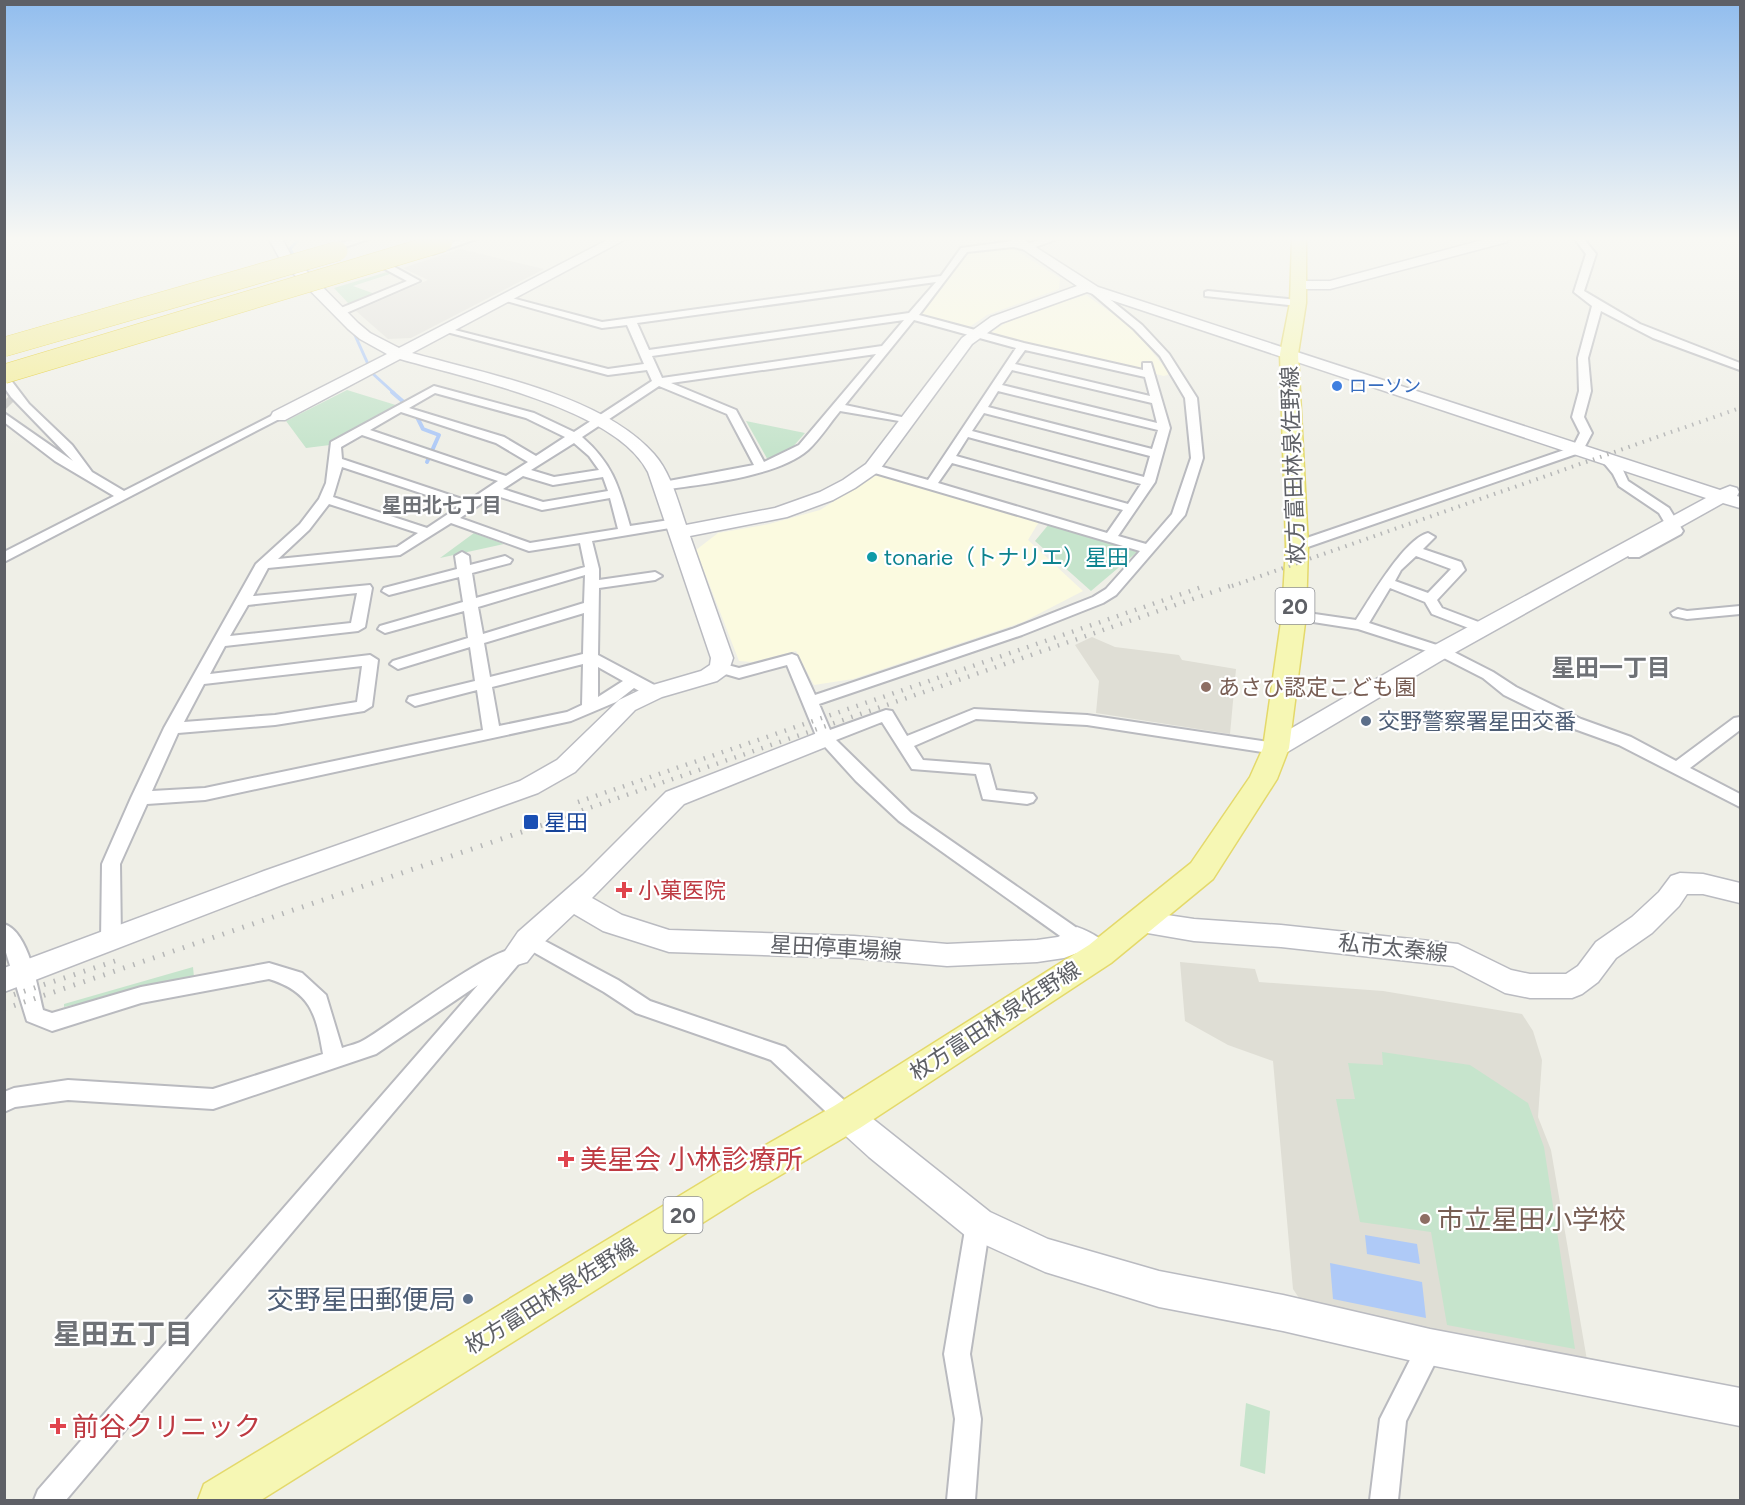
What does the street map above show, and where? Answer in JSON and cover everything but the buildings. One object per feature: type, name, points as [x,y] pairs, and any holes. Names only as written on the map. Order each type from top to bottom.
[{"type":"highway","points":[[4,347],[135,309]]},
{"type":"highway","points":[[4,357],[167,309]]},
{"type":"highway","points":[[5,376],[219,309]]},
{"type":"highway","points":[[5,376],[221,309]]},
{"type":"main road","name":"枚方富田林泉佐野線","points":[[220,1500],[737,1181],[847,1117],[1088,946],[1140,922],[1202,871],[1263,779],[1276,748],[1294,615],[1297,546],[1289,354],[1296,309]]},
{"type":"street","points":[[4,341],[117,309]]},
{"type":"street","points":[[150,337],[172,326],[221,309]]},
{"type":"street","points":[[86,471],[76,453],[22,406],[5,376],[242,309]]},
{"type":"street","points":[[140,798],[205,794],[571,716],[610,698],[644,687],[709,676],[720,668],[722,658],[678,527],[648,458],[616,429],[547,397],[399,354],[365,336],[337,309]]},
{"type":"street","points":[[340,312],[347,309]]},
{"type":"street","points":[[4,558],[485,309]]},
{"type":"street","points":[[543,309],[602,325],[717,309]]},
{"type":"street","points":[[662,486],[761,468],[782,461],[803,448],[917,309]]},
{"type":"street","points":[[449,518],[529,547],[625,530],[678,527],[792,511],[829,497],[872,468],[954,356],[976,334],[1023,309]]},
{"type":"street","points":[[812,701],[1017,632],[1098,600],[1111,592],[1178,515],[1197,458],[1191,398],[1164,354],[1117,309]]},
{"type":"street","points":[[1155,309],[1578,449],[1734,495]]},
{"type":"street","points":[[1297,546],[1578,449],[1586,433],[1578,417],[1585,391],[1583,357],[1596,309]]},
{"type":"street","points":[[1604,309],[1662,337],[1740,367]]},
{"type":"street","points":[[646,354],[911,316],[1022,346],[1148,370],[1164,428],[1149,482],[1111,537]]},
{"type":"street","points":[[631,321],[658,382],[732,412],[761,468]]},
{"type":"street","points":[[447,329],[608,372],[651,366]]},
{"type":"street","points":[[932,485],[1022,346]]},
{"type":"street","points":[[263,564],[400,551],[658,382],[885,349]]},
{"type":"street","points":[[1010,366],[1158,401]]},
{"type":"street","points":[[995,387],[1164,428]]},
{"type":"street","points":[[111,941],[111,864],[140,798],[172,728],[263,564],[307,526],[331,490],[337,461],[335,446],[434,389],[533,417],[574,435],[592,453],[607,472],[625,530]]},
{"type":"street","points":[[838,407],[907,421]]},
{"type":"street","points":[[402,409],[500,440],[536,461]]},
{"type":"street","points":[[981,409],[1158,454]]},
{"type":"street","points":[[7,411],[59,458],[86,471],[122,495]]},
{"type":"street","points":[[362,430],[506,480]]},
{"type":"street","points":[[966,433],[1149,482]]},
{"type":"street","points":[[1605,457],[1619,473],[1623,483],[1664,511],[1676,531],[1634,554]]},
{"type":"street","points":[[949,458],[1132,509]]},
{"type":"street","points":[[337,461],[469,505]]},
{"type":"street","points":[[872,468],[1149,549]]},
{"type":"street","points":[[520,471],[553,481],[607,472]]},
{"type":"street","points":[[492,490],[542,506],[614,494]]},
{"type":"street","points":[[904,744],[974,714],[1087,720],[1276,748],[1440,651],[1672,525],[1734,495]]},
{"type":"street","points":[[326,499],[427,532]]},
{"type":"street","points":[[585,537],[592,569],[590,707]]},
{"type":"street","points":[[1360,626],[1386,582],[1413,550],[1428,537]]},
{"type":"street","points":[[1413,550],[1456,566],[1458,570],[1430,598]]},
{"type":"street","points":[[389,591],[463,563],[505,560]]},
{"type":"street","points":[[463,563],[492,733]]},
{"type":"street","points":[[385,629],[592,569]]},
{"type":"street","points":[[592,585],[655,576]]},
{"type":"street","points":[[1386,582],[1430,598],[1437,611],[1484,628]]},
{"type":"street","points":[[220,642],[358,627],[365,588],[242,601]]},
{"type":"street","points":[[398,664],[591,606]]},
{"type":"street","points":[[1678,613],[1687,615],[1740,610]]},
{"type":"street","points":[[1294,615],[1360,626],[1440,651],[1488,675],[1510,691],[1575,723],[1624,741],[1740,801]]},
{"type":"street","points":[[415,701],[591,657],[644,687]]},
{"type":"street","points":[[720,668],[739,672],[792,659],[812,701],[825,738],[862,777],[905,817],[1088,946]]},
{"type":"street","points":[[172,728],[275,720],[364,706],[370,660],[198,680]]},
{"type":"street","points":[[14,977],[273,878],[529,787],[566,766],[644,687]]},
{"type":"street","points":[[48,1500],[522,947],[573,901],[675,798],[886,715],[918,765],[983,769],[989,795],[1027,798]]},
{"type":"street","points":[[1678,768],[1740,722]]},
{"type":"street","name":"私市太秦線","points":[[1140,922],[1194,930],[1281,936],[1458,955],[1505,981],[1530,986],[1572,986],[1588,974],[1606,950],[1642,925],[1669,899],[1680,883],[1703,884],[1740,893]]},
{"type":"street","name":"星田停車場線","points":[[573,901],[613,923],[669,941],[842,947],[947,955],[1088,946]]},
{"type":"street","points":[[4,931],[16,946],[14,977],[34,1015],[52,1022],[141,995],[269,971],[295,979],[319,1001],[334,1059]]},
{"type":"street","points":[[4,1102],[14,1098],[68,1090],[213,1100],[369,1048],[522,947]]},
{"type":"street","points":[[522,947],[611,986],[643,1007],[778,1053],[880,1146],[978,1224],[1045,1256],[1159,1289],[1283,1312],[1430,1347],[1740,1407]]},
{"type":"street","points":[[961,1500],[968,1419],[957,1354],[978,1224]]},
{"type":"street","points":[[1384,1500],[1393,1419],[1430,1347]]},
{"type":"shaded area","points":[[466,309],[411,338],[388,339],[356,311]]},
{"type":"shaded area","points":[[920,309],[1003,309],[987,315],[968,328],[961,328],[916,314]]},
{"type":"shaded area","points":[[1036,309],[1106,309],[1133,328],[1170,374],[1164,376],[993,337],[989,334],[1010,320]]},
{"type":"shaded area","points":[[347,390],[399,406],[330,445],[306,448],[286,421]]},
{"type":"shaded area","points":[[746,421],[805,433],[791,449],[769,462]]},
{"type":"shaded area","points":[[884,475],[1040,520],[1028,540],[1083,591],[1023,622],[853,679],[814,685],[796,651],[752,662],[739,661],[696,550],[718,533],[769,524],[820,510],[874,476]]},
{"type":"shaded area","points":[[1049,524],[1137,552],[1091,591],[1035,541]]},
{"type":"shaded area","points":[[474,533],[504,544],[440,558]]},
{"type":"shaded area","points":[[1092,637],[1115,647],[1179,655],[1182,660],[1236,669],[1230,734],[1096,713],[1099,681],[1075,645]]},
{"type":"shaded area","name":"市立星田小学校","points":[[1180,962],[1255,969],[1259,982],[1383,991],[1522,1014],[1533,1031],[1542,1060],[1538,1117],[1551,1150],[1588,1366],[1307,1310],[1293,1289],[1273,1061],[1228,1045],[1185,1021]]},
{"type":"shaded area","points":[[193,967],[194,977],[64,1007],[64,1004]]},
{"type":"shaded area","points":[[1382,1052],[1470,1065],[1528,1103],[1544,1147],[1575,1349],[1447,1325],[1431,1232],[1360,1222],[1336,1099],[1355,1099],[1348,1063],[1383,1065]]},
{"type":"shaded area","points":[[1246,1403],[1270,1411],[1265,1474],[1240,1466]]},
{"type":"water","points":[[1365,1235],[1417,1244],[1420,1264],[1367,1254]]},
{"type":"water","points":[[1330,1263],[1422,1282],[1426,1318],[1333,1299]]},
{"type":"waterway","points":[[354,333],[372,373],[394,393]]},
{"type":"waterway","points":[[392,392],[414,411],[423,429],[439,435],[427,462]]},
{"type":"tunnel","points":[[4,401],[9,406]]},
{"type":"railway","points":[[1232,586],[1740,408]]},
{"type":"railway","points":[[537,826],[1236,584]]},
{"type":"railway","points":[[578,802],[1202,587]]},
{"type":"railway","points":[[4,1009],[542,825]]},
{"type":"railway","points":[[4,998],[118,960]]},
{"type":"place","name":"ローソン","points":[[1337,386]]},
{"type":"place","name":"tonarie（トナリエ）星田","points":[[872,557]]},
{"type":"place","name":"あさひ認定こども園","points":[[1206,687]]},
{"type":"place","name":"交野警察署星田交番","points":[[1366,721]]},
{"type":"place","name":"星田","points":[[531,822]]},
{"type":"place","name":"小菓医院","points":[[624,890]]},
{"type":"place","name":"美星会 小林診療所","points":[[566,1159]]},
{"type":"place","name":"市立星田小学校","points":[[1425,1219]]},
{"type":"place","name":"交野星田郵便局","points":[[468,1299]]},
{"type":"place","name":"前谷クリニック","points":[[58,1426]]},
{"type":"district","name":"星田北七丁目","points":[[442,505]]},
{"type":"district","name":"星田一丁目","points":[[1611,667]]},
{"type":"district","name":"星田五丁目","points":[[123,1334]]}]
